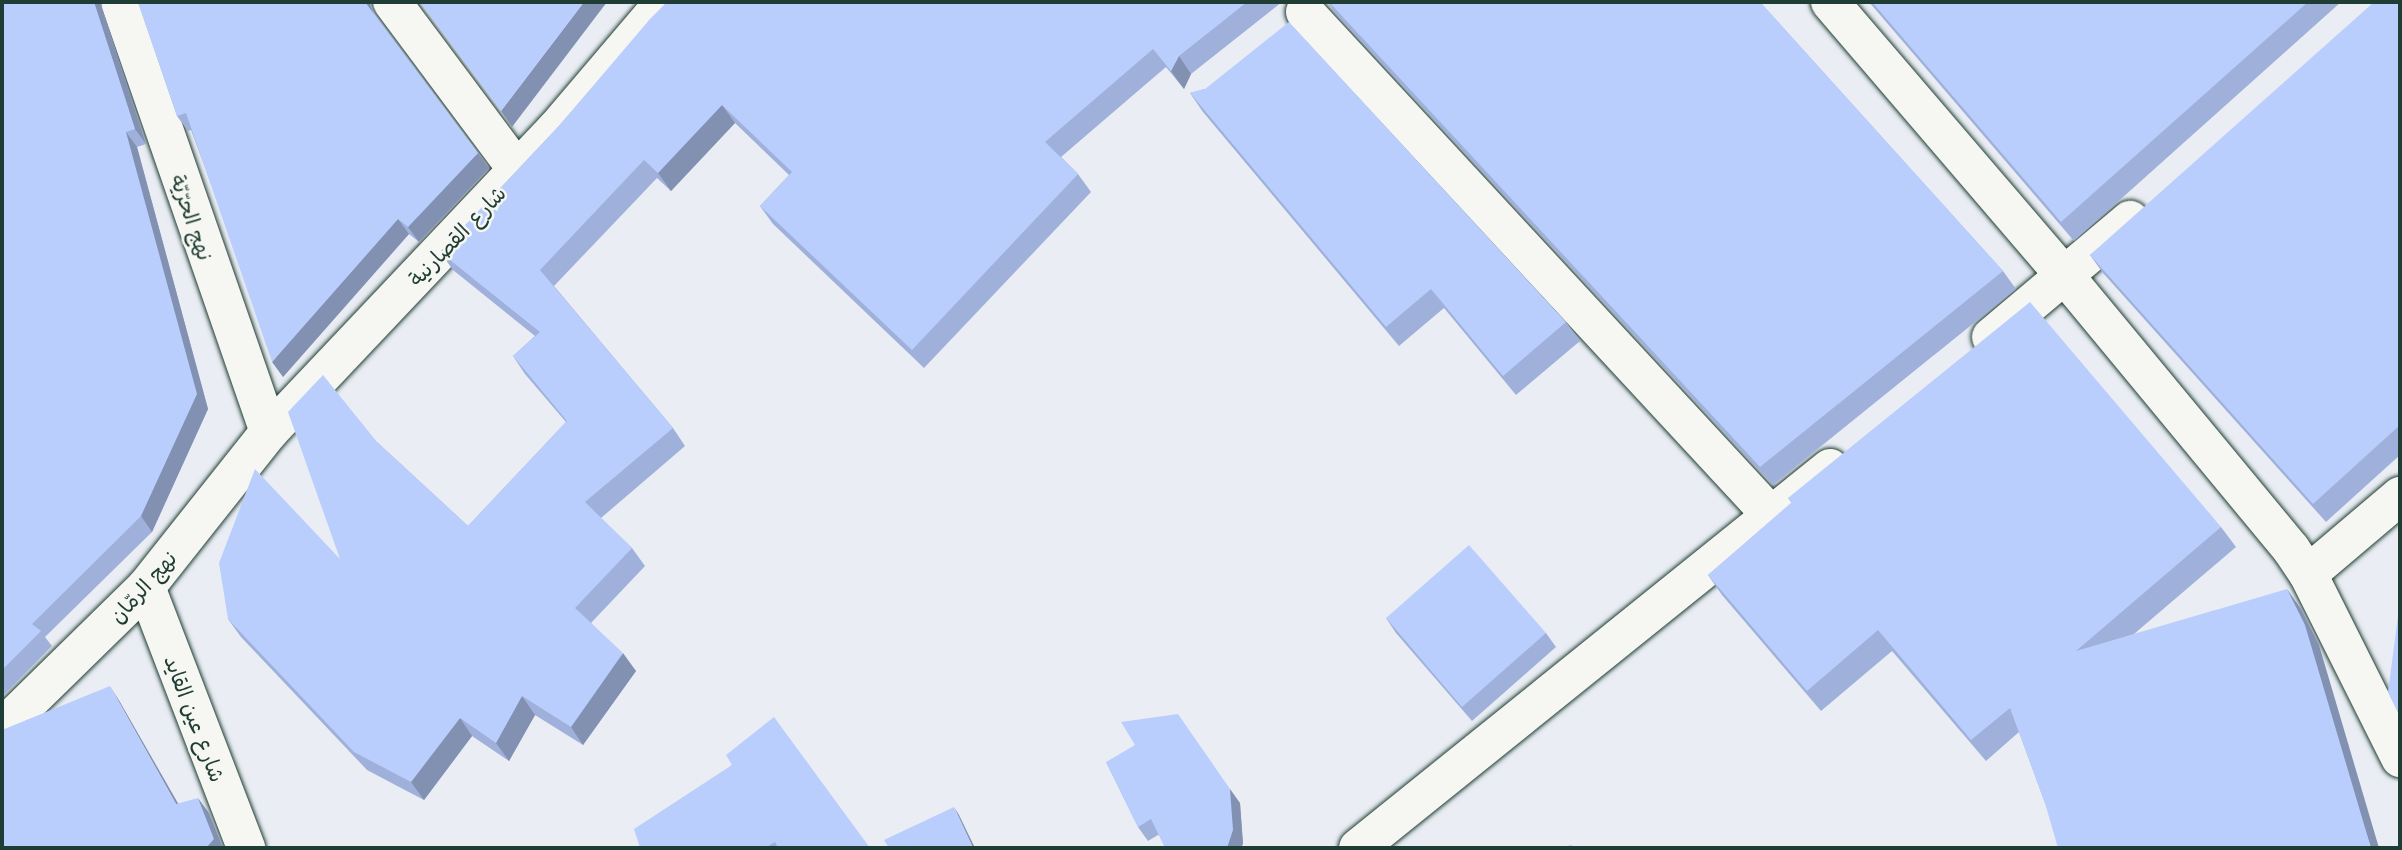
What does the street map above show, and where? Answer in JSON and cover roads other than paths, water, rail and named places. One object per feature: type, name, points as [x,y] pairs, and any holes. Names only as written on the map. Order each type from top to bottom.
[{"type":"street","name":"نهج الحرّيّة","points":[[120,2],[269,432]]},
{"type":"street","points":[[392,2],[517,170]]},
{"type":"street","name":"شارع القصارنية","points":[[269,432],[517,170],[664,2]]},
{"type":"street","points":[[1830,2],[2066,277],[2308,574],[2400,758]]},
{"type":"street","points":[[1275,36],[1311,7],[1771,515]]},
{"type":"street","points":[[1961,362],[2066,277],[2159,194]]},
{"type":"street","name":"نهج الرمّان","points":[[2,728],[146,587],[269,432]]},
{"type":"street","points":[[1358,848],[1856,447]]},
{"type":"street","points":[[2308,574],[2400,496]]},
{"type":"street","name":"شارع عين القايد","points":[[146,587],[246,848]]}]
